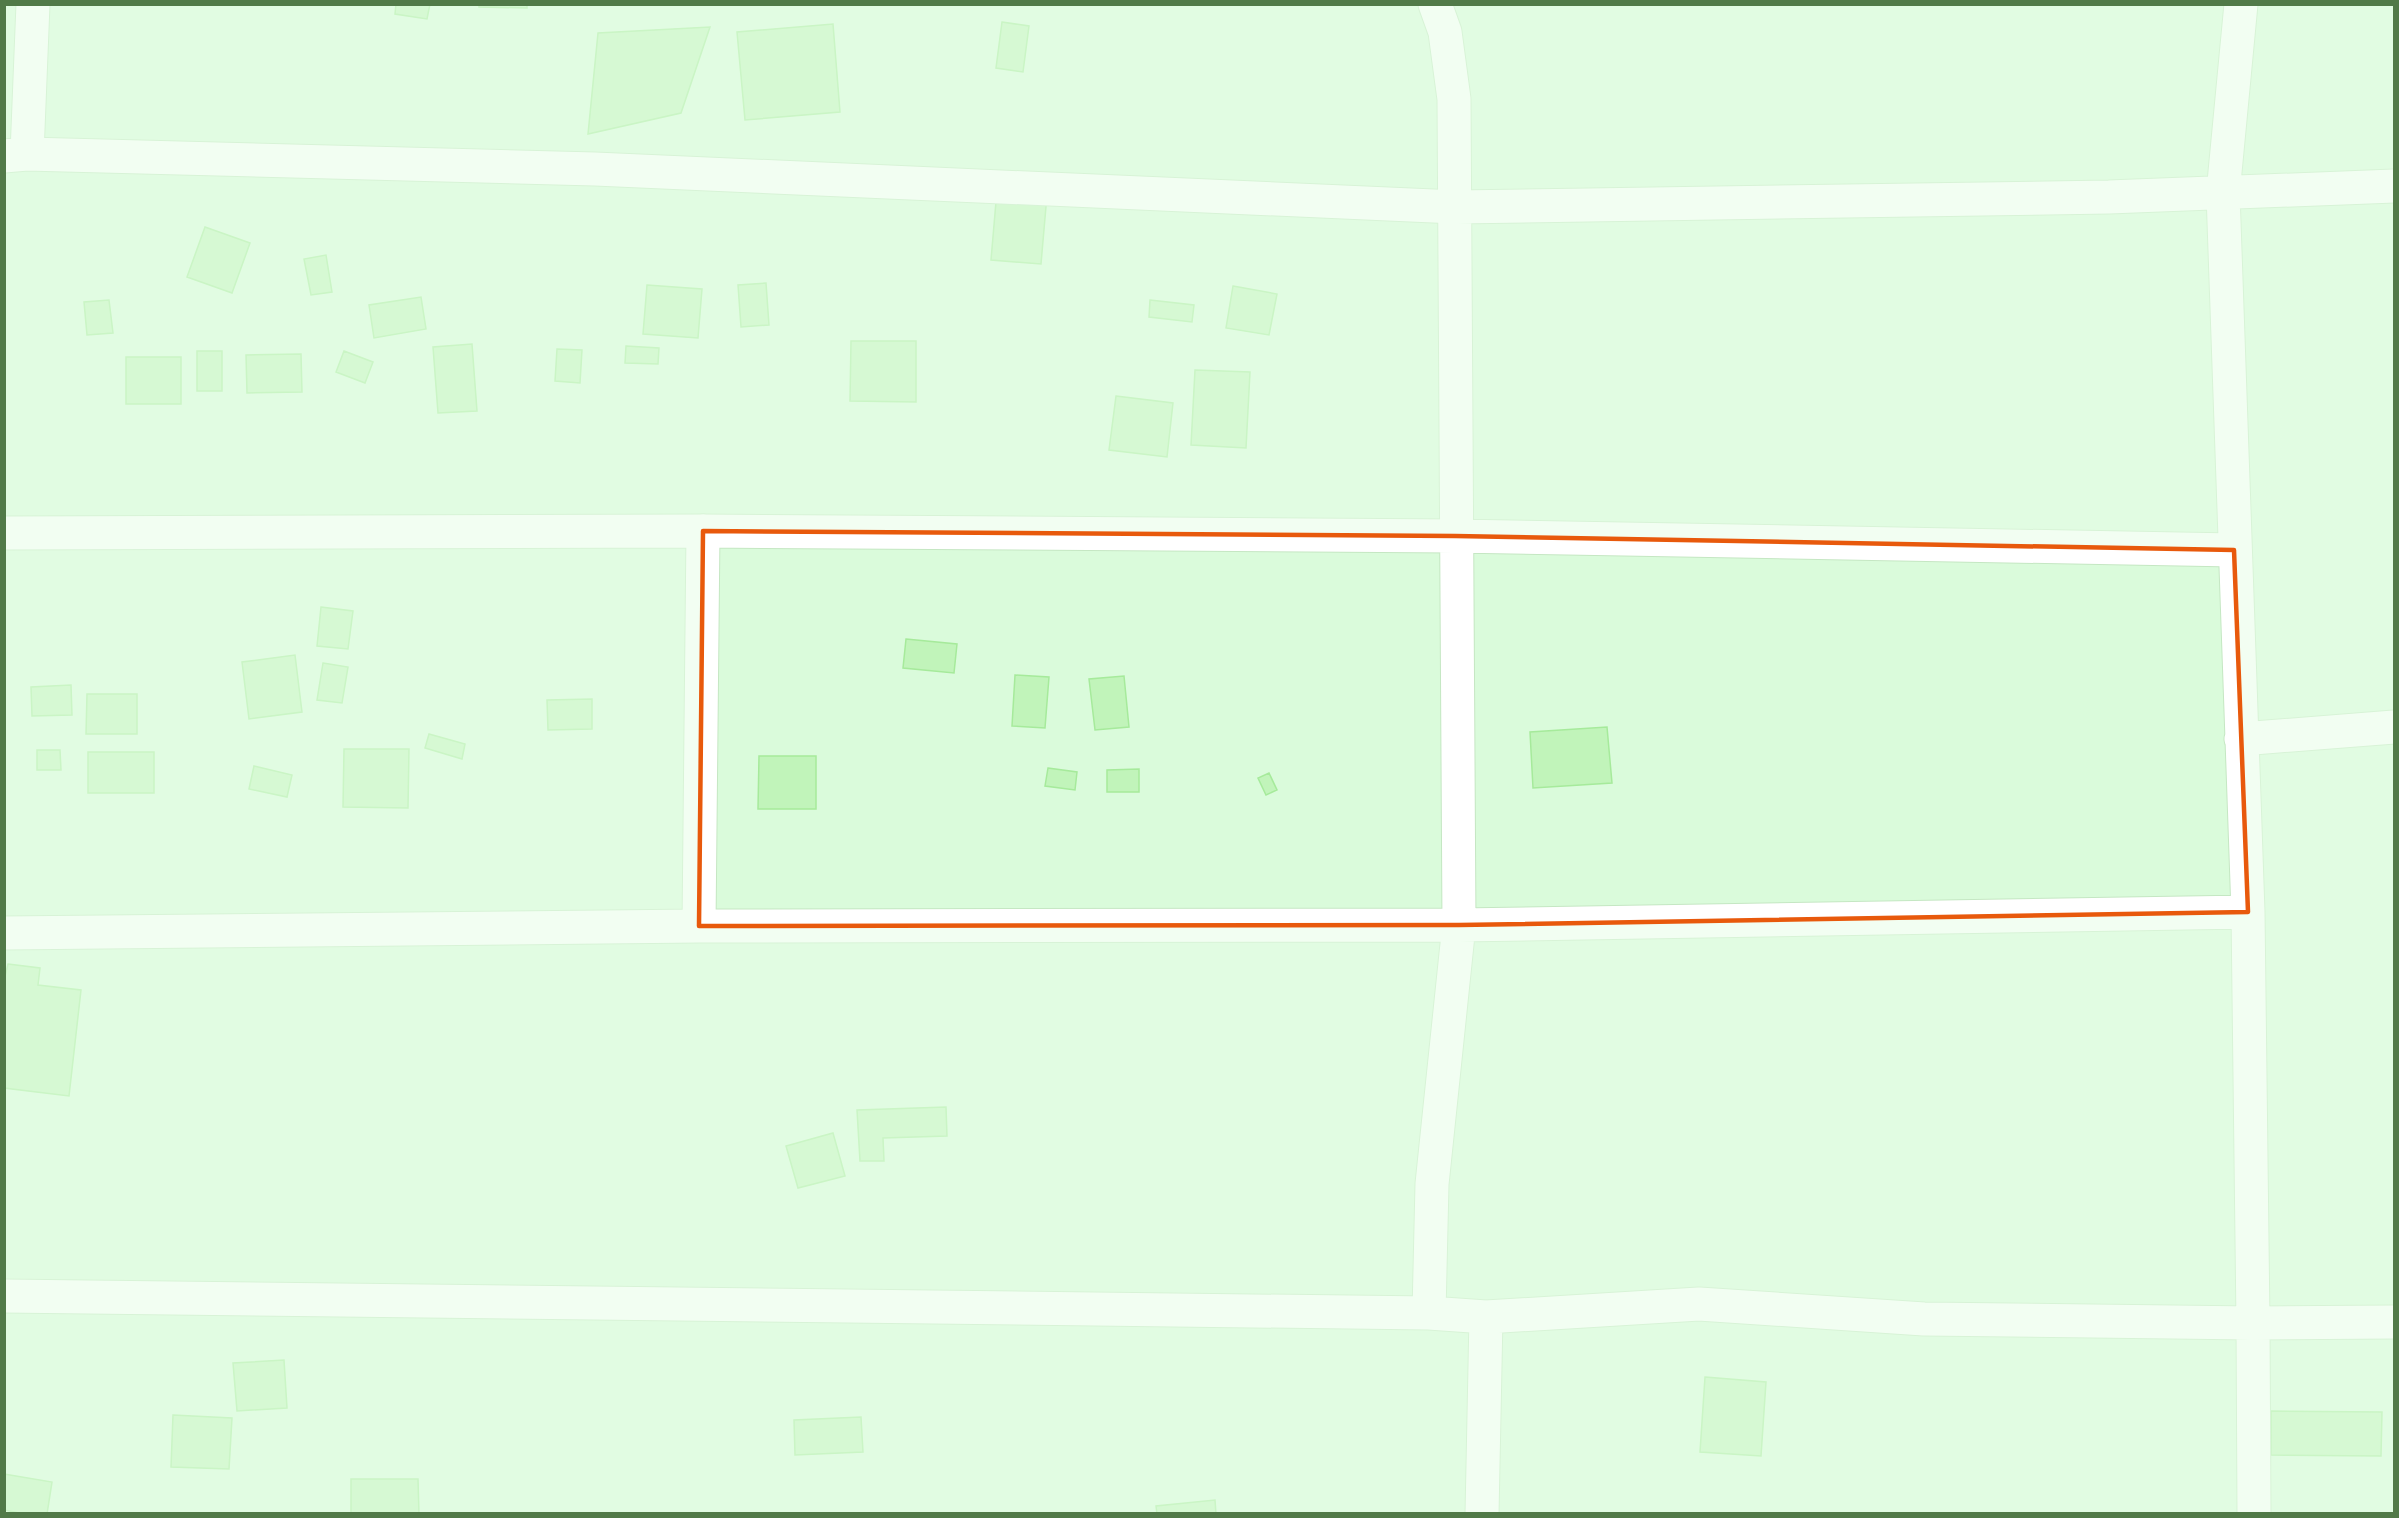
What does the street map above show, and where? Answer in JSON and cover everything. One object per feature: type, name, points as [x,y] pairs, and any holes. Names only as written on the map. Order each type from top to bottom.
[{"type":"street","points":[[33,4],[16,155],[595,169],[1456,207],[2109,197],[2394,186]]},
{"type":"street","points":[[1429,1313],[1432,1184],[1460,925],[1455,536],[1454,99],[1445,32],[1435,4]]},
{"type":"street","points":[[2241,4],[2223,193],[2248,912],[2254,1514]]},
{"type":"street","points":[[4,532],[703,531],[1455,536],[2234,550]]},
{"type":"street","points":[[699,926],[703,531]]},
{"type":"street","points":[[2241,739],[2394,727]]},
{"type":"street","points":[[4,933],[699,926],[1460,925],[2248,912]]},
{"type":"street","points":[[4,1296],[1429,1313],[1486,1317],[1699,1304],[1924,1318],[2253,1323],[2394,1322]]},
{"type":"street","points":[[1482,1514],[1486,1317]]},
{"type":"highlighted area","points":[[703,531],[1455,536],[2234,550],[2248,912],[1459,925],[699,926]]},
{"type":"shaded area","points":[[5,5],[2394,5],[2394,1513],[5,1513]]},
{"type":"building","points":[[396,4],[430,4],[427,19],[395,14]]},
{"type":"building","points":[[479,4],[527,4],[527,8],[479,7]]},
{"type":"building","points":[[1002,22],[1029,26],[1023,72],[996,68]]},
{"type":"building","points":[[833,24],[840,112],[745,120],[737,32]]},
{"type":"building","points":[[710,27],[681,113],[588,134],[598,33]]},
{"type":"building","points":[[997,190],[1047,195],[1041,264],[991,260]]},
{"type":"building","points":[[205,227],[250,243],[232,293],[187,277]]},
{"type":"building","points":[[326,255],[332,292],[311,295],[304,259]]},
{"type":"building","points":[[766,283],[769,325],[741,327],[738,285]]},
{"type":"building","points":[[647,285],[702,289],[698,338],[643,334]]},
{"type":"building","points":[[1233,286],[1277,294],[1269,335],[1226,328]]},
{"type":"building","points":[[421,297],[426,329],[374,338],[369,305]]},
{"type":"building","points":[[109,300],[113,333],[87,335],[84,302]]},
{"type":"building","points":[[1150,300],[1194,305],[1192,322],[1149,317]]},
{"type":"building","points":[[851,341],[916,341],[916,402],[850,401]]},
{"type":"building","points":[[472,344],[477,411],[438,413],[433,347]]},
{"type":"building","points":[[626,346],[659,348],[658,364],[625,363]]},
{"type":"building","points":[[557,349],[582,350],[580,383],[555,381]]},
{"type":"building","points":[[197,351],[222,351],[222,391],[197,391]]},
{"type":"building","points":[[344,351],[373,362],[365,383],[336,372]]},
{"type":"building","points":[[301,354],[302,392],[247,393],[246,355]]},
{"type":"building","points":[[126,357],[181,357],[181,404],[126,404]]},
{"type":"building","points":[[1195,370],[1250,372],[1246,448],[1191,445]]},
{"type":"building","points":[[1116,396],[1173,403],[1167,457],[1109,450]]},
{"type":"building","points":[[321,607],[353,611],[348,649],[317,646]]},
{"type":"building","points":[[906,639],[957,644],[954,673],[903,668]]},
{"type":"building","points":[[295,655],[302,712],[249,719],[242,662]]},
{"type":"building","points":[[323,663],[348,667],[342,703],[317,700]]},
{"type":"building","points":[[1015,675],[1049,677],[1045,728],[1012,726]]},
{"type":"building","points":[[1124,676],[1129,727],[1095,730],[1089,679]]},
{"type":"building","points":[[71,685],[72,715],[32,716],[31,687]]},
{"type":"building","points":[[87,694],[137,694],[137,734],[86,734]]},
{"type":"building","points":[[592,699],[592,729],[548,730],[547,700]]},
{"type":"building","points":[[1607,727],[1612,783],[1533,788],[1530,732]]},
{"type":"building","points":[[429,734],[465,744],[462,759],[425,748]]},
{"type":"building","points":[[344,749],[409,749],[408,808],[343,807]]},
{"type":"building","points":[[37,750],[60,750],[61,770],[37,770]]},
{"type":"building","points":[[88,752],[154,752],[154,793],[88,793]]},
{"type":"building","points":[[759,756],[816,756],[816,809],[758,809]]},
{"type":"building","points":[[254,766],[292,775],[287,797],[249,789]]},
{"type":"building","points":[[1048,768],[1077,772],[1075,790],[1045,786]]},
{"type":"building","points":[[1139,769],[1139,792],[1107,792],[1107,770]]},
{"type":"building","points":[[1269,773],[1277,790],[1266,795],[1258,778]]},
{"type":"building","points":[[8,964],[40,968],[38,985],[81,990],[69,1096],[4,1088],[4,980]]},
{"type":"building","points":[[946,1107],[947,1136],[883,1138],[884,1161],[860,1161],[857,1110]]},
{"type":"building","points":[[833,1133],[845,1176],[798,1188],[786,1146]]},
{"type":"building","points":[[284,1360],[287,1408],[237,1411],[233,1363]]},
{"type":"building","points":[[1705,1377],[1766,1382],[1761,1456],[1700,1452]]},
{"type":"building","points":[[2271,1411],[2382,1412],[2381,1456],[2271,1455]]},
{"type":"building","points":[[173,1415],[232,1418],[229,1469],[171,1467]]},
{"type":"building","points":[[861,1417],[863,1452],[795,1455],[794,1420]]},
{"type":"building","points":[[4,1474],[52,1482],[47,1514],[24,1514],[4,1510]]},
{"type":"building","points":[[351,1479],[418,1479],[419,1514],[351,1514]]},
{"type":"building","points":[[1215,1500],[1216,1514],[1157,1514],[1156,1506]]}]
